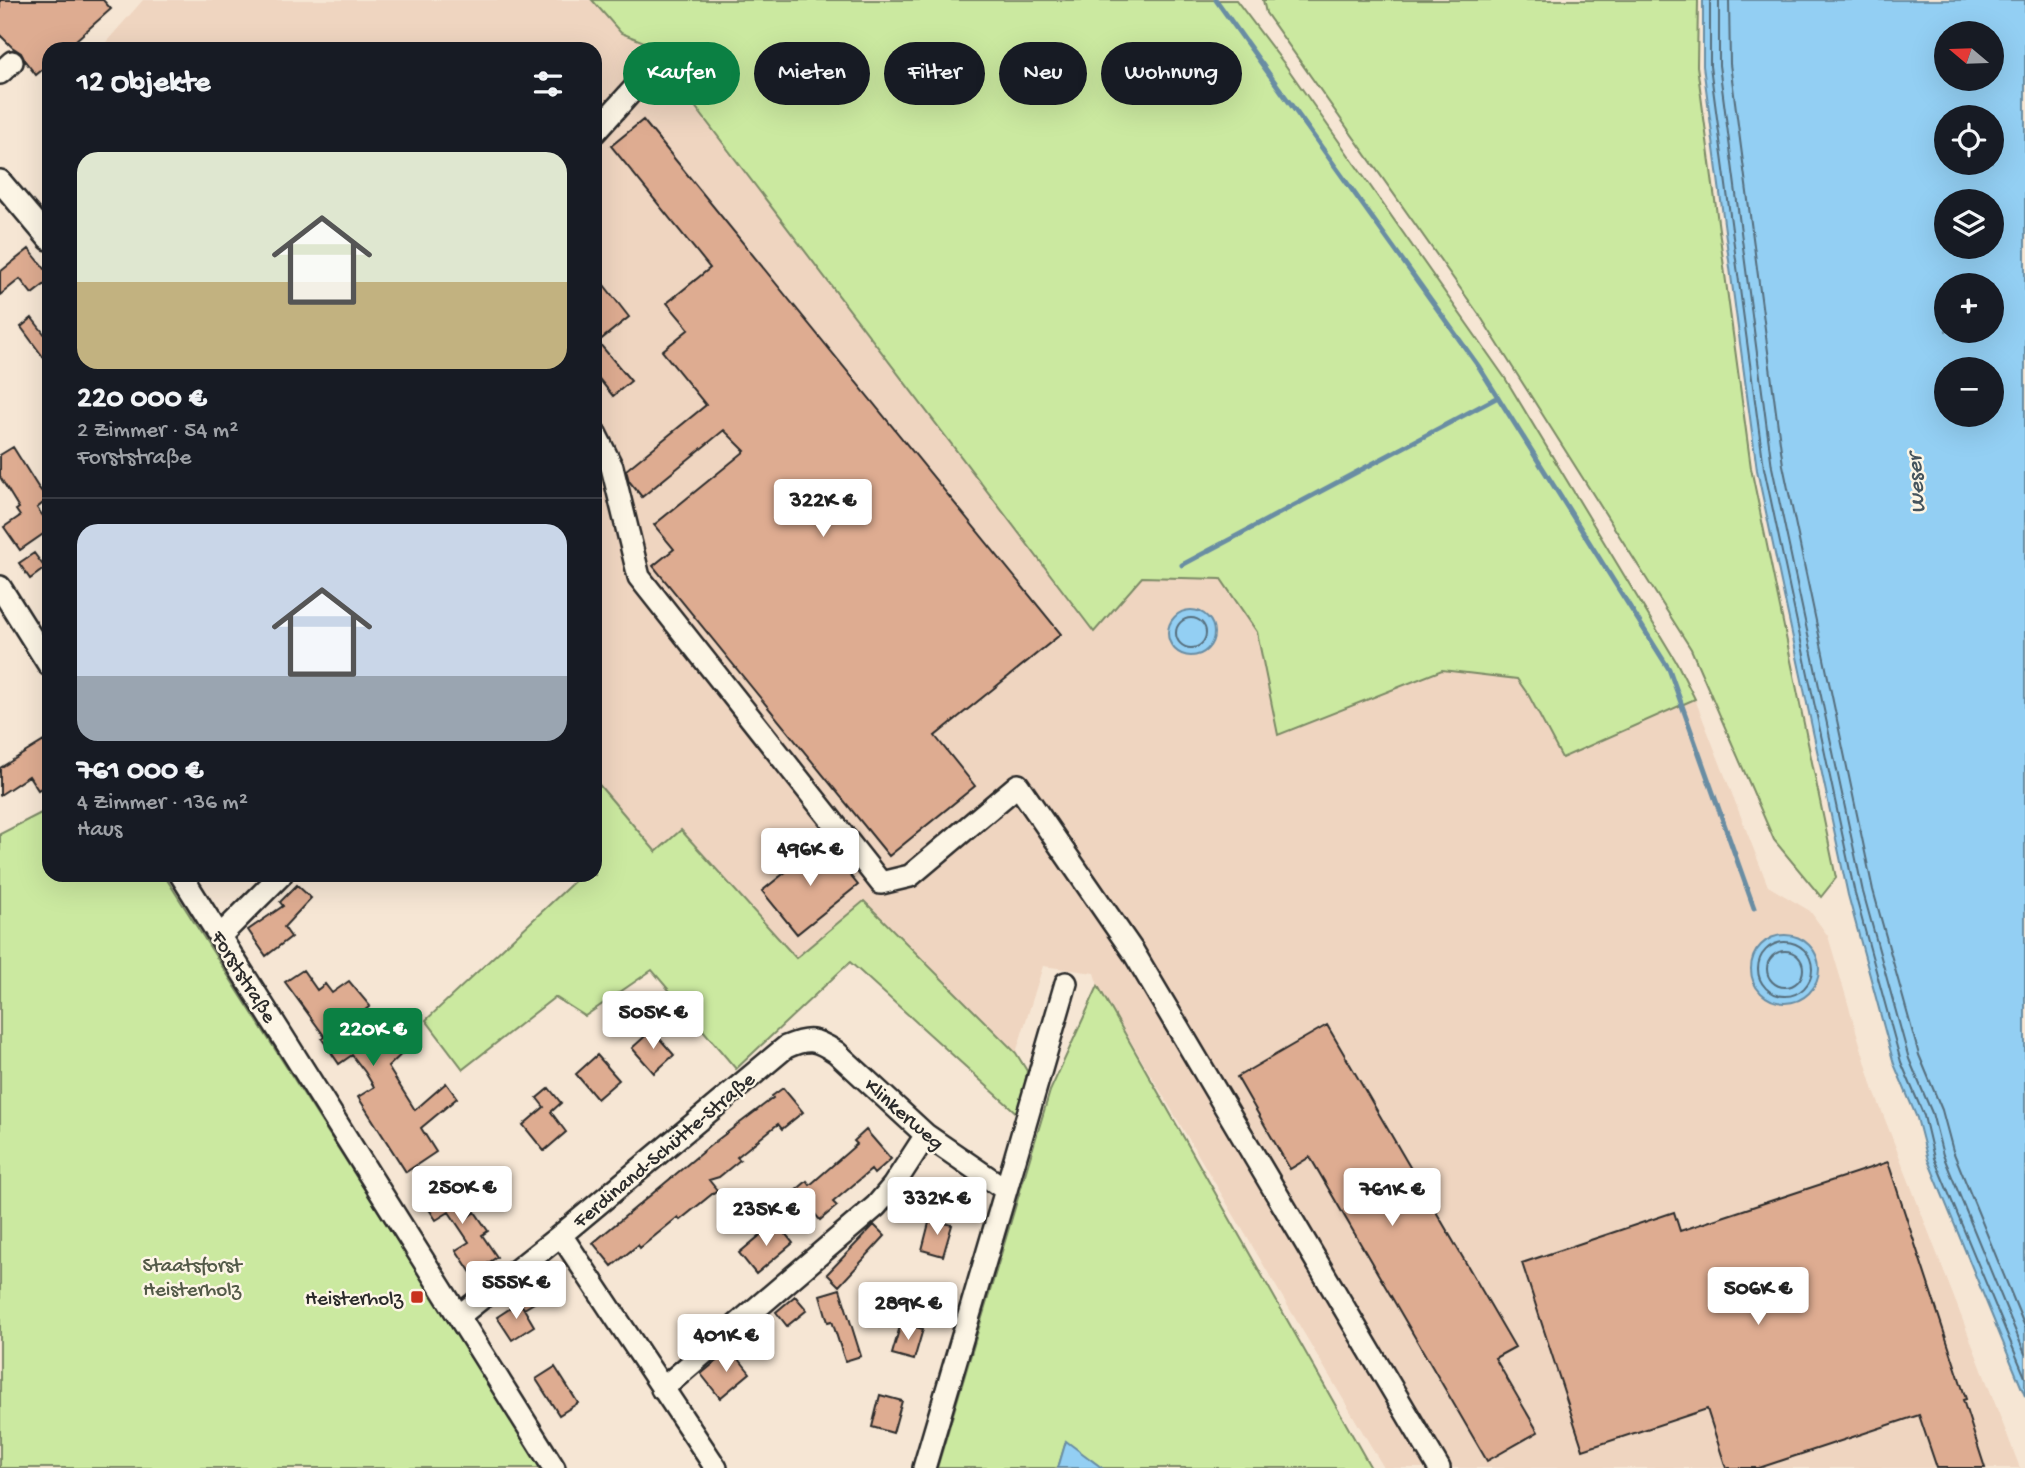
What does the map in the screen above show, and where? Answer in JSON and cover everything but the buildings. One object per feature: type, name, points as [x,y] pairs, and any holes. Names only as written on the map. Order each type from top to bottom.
[{"type":"street","points":[[602,124],[623,101]]},
{"type":"street","points":[[0,181],[42,231]]},
{"type":"street","points":[[602,447],[612,467],[639,577],[881,883],[909,876],[1018,785],[1134,953],[1439,1468]]},
{"type":"street","points":[[0,587],[42,654]]},
{"type":"street","name":"Forststraße","points":[[185,882],[554,1468]]},
{"type":"street","points":[[220,936],[274,882]]},
{"type":"street","points":[[924,1468],[1066,983]]},
{"type":"street","name":"Ferdinand-Schütte-Straße","points":[[459,1316],[561,1235],[786,1046],[804,1039]]},
{"type":"street","name":"Klinkerweg","points":[[804,1039],[821,1042],[836,1052],[926,1135],[1006,1189]]},
{"type":"street","points":[[662,1389],[876,1206],[893,1186],[926,1135]]},
{"type":"street","points":[[561,1235],[716,1468]]},
{"type":"shaded area","points":[[143,0],[592,0],[621,33],[644,42],[623,42],[623,105],[694,105],[1094,631],[1142,577],[1221,579],[1257,632],[1279,735],[1442,670],[1517,679],[1562,758],[1695,699],[1768,886],[1810,911],[1828,936],[1874,1091],[2020,1468],[1384,1468],[1098,986],[1094,973],[1043,966],[1016,1053],[864,902],[796,959],[681,831],[656,852],[602,788],[602,42],[106,42]]},
{"type":"green space","points":[[592,0],[1236,0],[1286,66],[1505,378],[1677,663],[1695,699],[1562,758],[1517,679],[1442,670],[1278,735],[1257,632],[1221,579],[1142,577],[1094,632],[694,105],[740,105],[740,42],[644,42],[621,33]]},
{"type":"green space","points":[[1263,0],[1698,0],[1697,66],[1751,468],[1836,878],[1821,897],[1774,840],[1691,649],[1482,319],[1266,13]]},
{"type":"green space","points":[[602,788],[656,852],[681,830],[796,958],[864,901],[1016,1053],[1027,1071],[1020,1116],[850,962],[736,1069],[652,970],[585,1016],[555,997],[463,1069],[426,1020],[574,882],[602,882]]},
{"type":"green space","name":"Staatsforst Heisterholz","points":[[42,813],[42,882],[168,882],[542,1468],[0,1468],[0,834]]},
{"type":"green space","points":[[1098,986],[1371,1468],[1102,1468],[1066,1442],[1058,1468],[937,1468],[1050,1091]]},
{"type":"water","name":"Weser","points":[[1703,0],[2025,0],[2025,1396],[1928,1160],[1917,1118],[1894,1064],[1848,895],[1757,470],[1703,66]]},
{"type":"water","points":[[1191,610],[1207,617],[1214,633],[1207,649],[1191,656],[1175,649],[1168,633],[1175,617]]},
{"type":"water","points":[[1785,935],[1798,938],[1809,945],[1816,956],[1819,969],[1816,982],[1809,993],[1798,1000],[1785,1003],[1772,1000],[1761,993],[1754,982],[1751,969],[1754,956],[1761,945],[1772,938]]},
{"type":"water","points":[[1066,1441],[1102,1468],[1058,1468]]},
{"type":"waterway","points":[[1216,0],[1479,367],[1669,669],[1754,908]]},
{"type":"waterway","points":[[1182,565],[1498,397]]},
{"type":"place","name":"Heisterholz","points":[[417,1297]]}]
